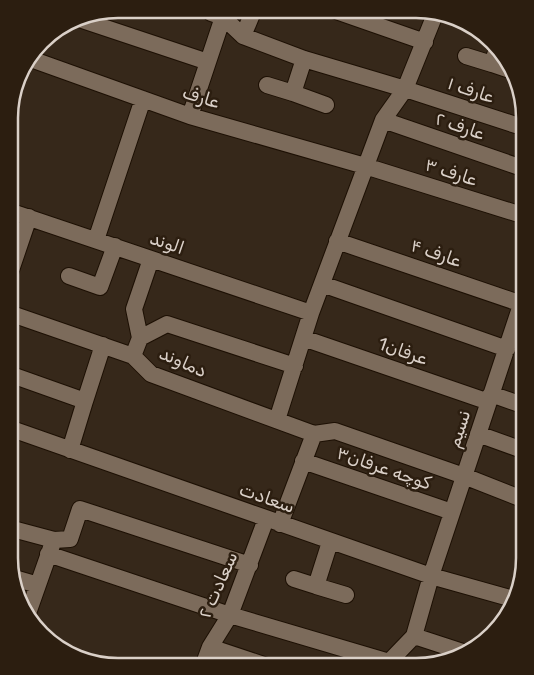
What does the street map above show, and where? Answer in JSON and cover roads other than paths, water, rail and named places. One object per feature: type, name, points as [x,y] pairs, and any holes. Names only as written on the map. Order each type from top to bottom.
[{"type":"street","points":[[190,116],[208,62],[216,18]]},
{"type":"street","points":[[221,18],[243,36],[250,18]]},
{"type":"street","points":[[356,18],[425,42]]},
{"type":"street","points":[[277,420],[311,313],[365,166],[383,120],[405,89],[434,19]]},
{"type":"street","points":[[88,22],[208,62]]},
{"type":"street","name":"عارف ۱","points":[[243,36],[304,59],[516,125]]},
{"type":"street","points":[[466,56],[495,56]]},
{"type":"street","points":[[293,93],[304,59]]},
{"type":"street","name":"عارف","points":[[35,61],[190,116],[365,166]]},
{"type":"street","points":[[267,84],[326,105]]},
{"type":"street","points":[[96,240],[143,99]]},
{"type":"street","name":"عارف ۲","points":[[383,120],[516,166]]},
{"type":"street","name":"عارف ۳","points":[[365,166],[516,213]]},
{"type":"street","name":"الوند","points":[[18,214],[311,313]]},
{"type":"street","points":[[18,249],[29,217]]},
{"type":"street","name":"عارف ۴","points":[[337,240],[516,297]]},
{"type":"street","points":[[69,276],[100,287],[115,246]]},
{"type":"street","points":[[133,356],[140,338],[134,309],[151,259]]},
{"type":"street","points":[[322,284],[507,349]]},
{"type":"street","name":"دماوند","points":[[18,316],[133,356],[152,374],[314,434]]},
{"type":"street","name":"نسیم","points":[[414,636],[430,576],[516,321]]},
{"type":"street","points":[[140,338],[167,324],[295,366]]},
{"type":"street","name":"عرفان1","points":[[304,338],[490,398],[516,404]]},
{"type":"street","points":[[70,450],[103,346]]},
{"type":"street","points":[[18,377],[85,401]]},
{"type":"street","name":"سعادت","points":[[18,431],[430,576],[508,597]]},
{"type":"street","points":[[314,434],[334,431],[464,476],[516,496]]},
{"type":"street","name":"سعادت ۲","points":[[206,657],[210,647],[230,616],[250,565],[304,461],[314,434]]},
{"type":"street","points":[[478,434],[516,447]]},
{"type":"street","name":"کوچه عرفان۳","points":[[304,461],[452,512]]},
{"type":"street","points":[[30,607],[51,548],[70,539],[80,509],[250,565]]},
{"type":"street","points":[[18,532],[51,548],[230,616],[365,657]]},
{"type":"street","points":[[316,586],[330,542]]},
{"type":"street","points":[[294,579],[346,595]]},
{"type":"street","points":[[20,580],[38,586]]},
{"type":"street","points":[[394,657],[414,636],[456,650]]},
{"type":"street","points":[[210,647],[240,657]]}]
